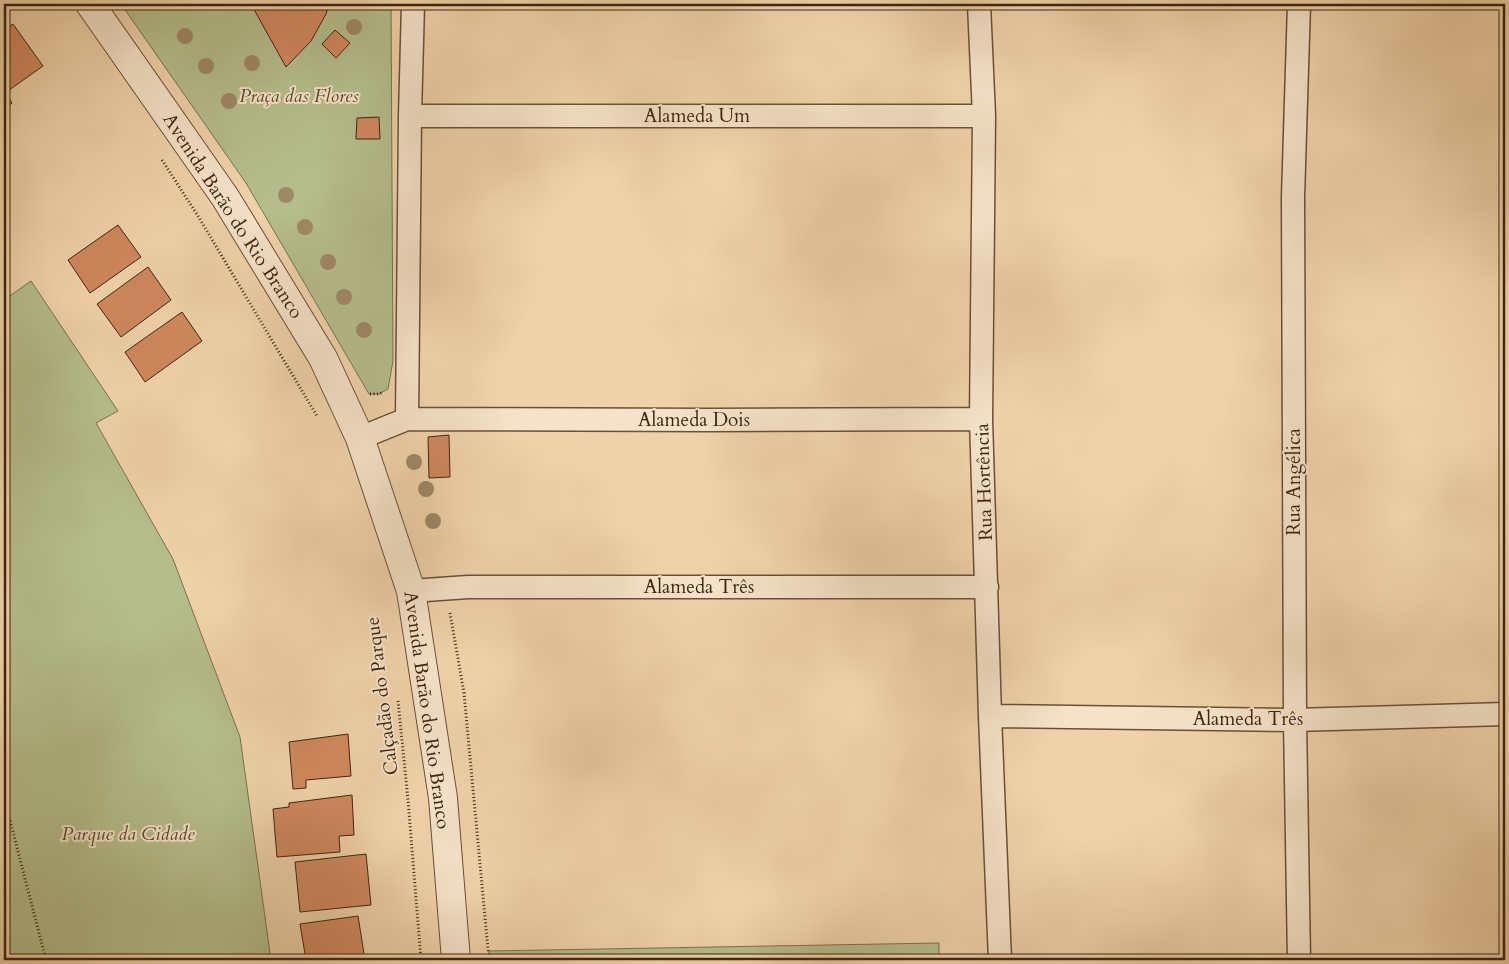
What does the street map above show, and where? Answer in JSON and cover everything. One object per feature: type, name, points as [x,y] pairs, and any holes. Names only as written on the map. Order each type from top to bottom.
[{"type":"street","name":"Avenida Barão do Rio Branco","points":[[90,4],[225,197],[323,358],[360,438],[412,591],[443,798],[456,960]]},
{"type":"street","points":[[360,438],[407,419],[413,4]]},
{"type":"street","name":"Rua Hortência","points":[[979,4],[984,116],[981,419],[1000,960]]},
{"type":"street","name":"Rua Angélica","points":[[1299,4],[1293,196],[1295,720],[1299,960]]},
{"type":"street","name":"Alameda Um","points":[[410,116],[984,116]]},
{"type":"street","name":"Alameda Dois","points":[[407,419],[981,419]]},
{"type":"street","name":"Alameda Três","points":[[412,591],[468,587],[987,587]]},
{"type":"street","name":"Alameda Três","points":[[990,716],[1295,720],[1505,714]]},
{"type":"path","points":[[162,158],[320,422]]},
{"type":"path","name":"Calçadão do Parque","points":[[397,696],[409,809],[421,960]]},
{"type":"path","points":[[4,797],[46,960]]},
{"type":"green space","name":"Praça das Flores","points":[[121,4],[391,4],[393,361],[388,389],[379,394],[369,394],[246,183]]},
{"type":"green space","name":"Parque da Cidade","points":[[31,281],[118,411],[96,423],[173,559],[240,737],[271,960],[4,960],[4,300]]},
{"type":"green space","points":[[939,943],[939,960],[489,960],[489,951]]},
{"type":"building","points":[[251,4],[329,4],[326,14],[311,41],[286,67]]},
{"type":"building","points":[[13,24],[43,66],[5,93],[12,103],[4,109],[4,30]]},
{"type":"building","points":[[335,30],[350,43],[336,58],[322,44]]},
{"type":"building","points":[[379,117],[380,139],[356,139],[357,118]]},
{"type":"building","points":[[118,225],[141,257],[90,293],[68,260]]},
{"type":"building","points":[[148,267],[171,300],[121,337],[97,304]]},
{"type":"building","points":[[182,312],[202,341],[145,382],[125,352]]},
{"type":"building","points":[[449,435],[450,477],[429,478],[428,437]]},
{"type":"building","points":[[348,734],[351,776],[306,780],[306,788],[293,789],[289,742]]},
{"type":"building","points":[[352,795],[354,835],[339,836],[340,852],[277,857],[273,809],[289,807],[289,803]]},
{"type":"building","points":[[366,854],[371,905],[300,912],[295,862]]},
{"type":"building","points":[[358,916],[365,960],[306,960],[300,924]]}]
